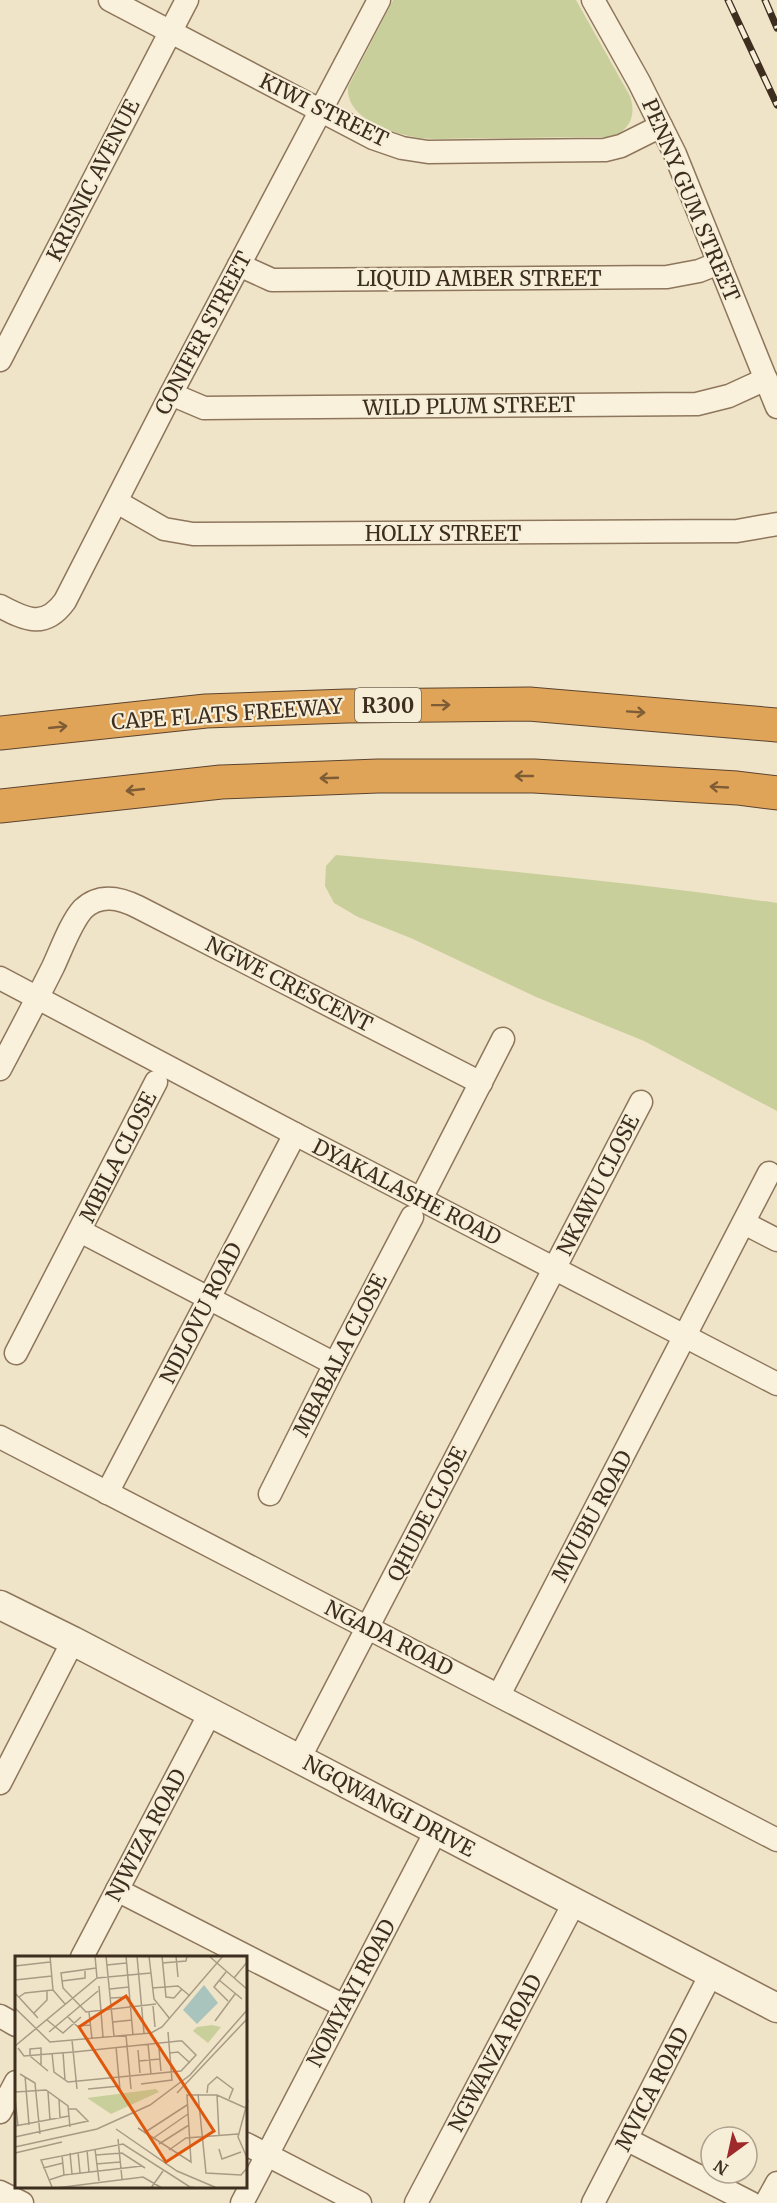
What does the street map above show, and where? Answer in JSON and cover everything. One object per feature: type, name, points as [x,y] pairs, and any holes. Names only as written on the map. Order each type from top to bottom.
[{"type":"highway","name":"CAPE FLATS FREEWAY","points":[[0,733],[206,711],[381,705],[529,704],[777,725]]},
{"type":"highway","points":[[0,806],[221,782],[378,776],[534,776],[737,788],[777,793]]},
{"type":"street","name":"KIWI STREET","points":[[110,0],[373,138],[402,148],[428,152],[605,150],[621,146],[661,126]]},
{"type":"street","name":"KRISNIC AVENUE","points":[[0,360],[187,0]]},
{"type":"street","name":"CONIFER STREET","points":[[0,606],[23,618],[33,620],[51,616],[59,609],[379,0]]},
{"type":"street","name":"PENNY GUM STREET","points":[[592,0],[639,82],[675,154],[777,407]]},
{"type":"street","name":"LIQUID AMBER STREET","points":[[240,265],[272,280],[284,280],[667,277],[719,263]]},
{"type":"street","name":"WILD PLUM STREET","points":[[171,394],[204,408],[697,404],[729,396],[766,379]]},
{"type":"street","name":"HOLLY STREET","points":[[117,501],[164,529],[193,534],[737,531],[777,524]]},
{"type":"street","name":"NGWE CRESCENT","points":[[38,998],[83,910],[94,902],[110,897],[138,907],[481,1083]]},
{"type":"street","name":"DYAKALASHE ROAD","points":[[0,978],[295,1134],[416,1208],[555,1269],[777,1384]]},
{"type":"street","points":[[0,1069],[38,998]]},
{"type":"street","points":[[416,1208],[503,1039]]},
{"type":"street","name":"MBILA CLOSE","points":[[16,1353],[156,1082]]},
{"type":"street","name":"NKAWU CLOSE","points":[[555,1269],[641,1102]]},
{"type":"street","name":"NDLOVU ROAD","points":[[107,1493],[295,1134]]},
{"type":"street","name":"MVUBU ROAD","points":[[499,1695],[769,1173]]},
{"type":"street","name":"MBABALA CLOSE","points":[[270,1494],[416,1208]]},
{"type":"street","points":[[744,1223],[777,1240]]},
{"type":"street","name":"MBILA CLOSE","points":[[80,1231],[335,1364]]},
{"type":"street","name":"QHUDE CLOSE","points":[[299,1759],[555,1269]]},
{"type":"street","name":"NGADA ROAD","points":[[0,1437],[777,1840]]},
{"type":"street","name":"NGQWANGI DRIVE","points":[[0,1605],[777,2008]]},
{"type":"street","points":[[0,1783],[73,1641]]},
{"type":"street","name":"NJWIZA ROAD","points":[[83,1956],[210,1713]]},
{"type":"street","name":"NOMYAYI ROAD","points":[[242,2203],[436,1832]]},
{"type":"street","points":[[117,1890],[246,1956]]},
{"type":"street","name":"NGWANZA ROAD","points":[[416,2203],[574,1903]]},
{"type":"street","points":[[248,1957],[344,2006]]},
{"type":"street","name":"MVICA ROAD","points":[[593,2203],[711,1974]]},
{"type":"street","points":[[0,2016],[15,2024]]},
{"type":"street","points":[[0,2112],[15,2084]]},
{"type":"street","points":[[626,2139],[751,2203]]},
{"type":"street","points":[[248,2145],[360,2203]]},
{"type":"street","points":[[765,2203],[777,2183]]},
{"type":"street","points":[[0,2192],[22,2203]]},
{"type":"green space","points":[[393,0],[576,0],[630,96],[632,117],[630,122],[621,132],[608,137],[443,139],[419,138],[384,129],[362,116],[354,108],[349,98],[348,87]]},
{"type":"green space","points":[[336,855],[557,876],[777,903],[777,1111],[644,1041],[536,997],[413,939],[358,917],[334,903],[325,886],[326,866]]},
{"type":"railway","points":[[728,0],[777,105]]},
{"type":"railway","points":[[765,0],[777,28]]}]
